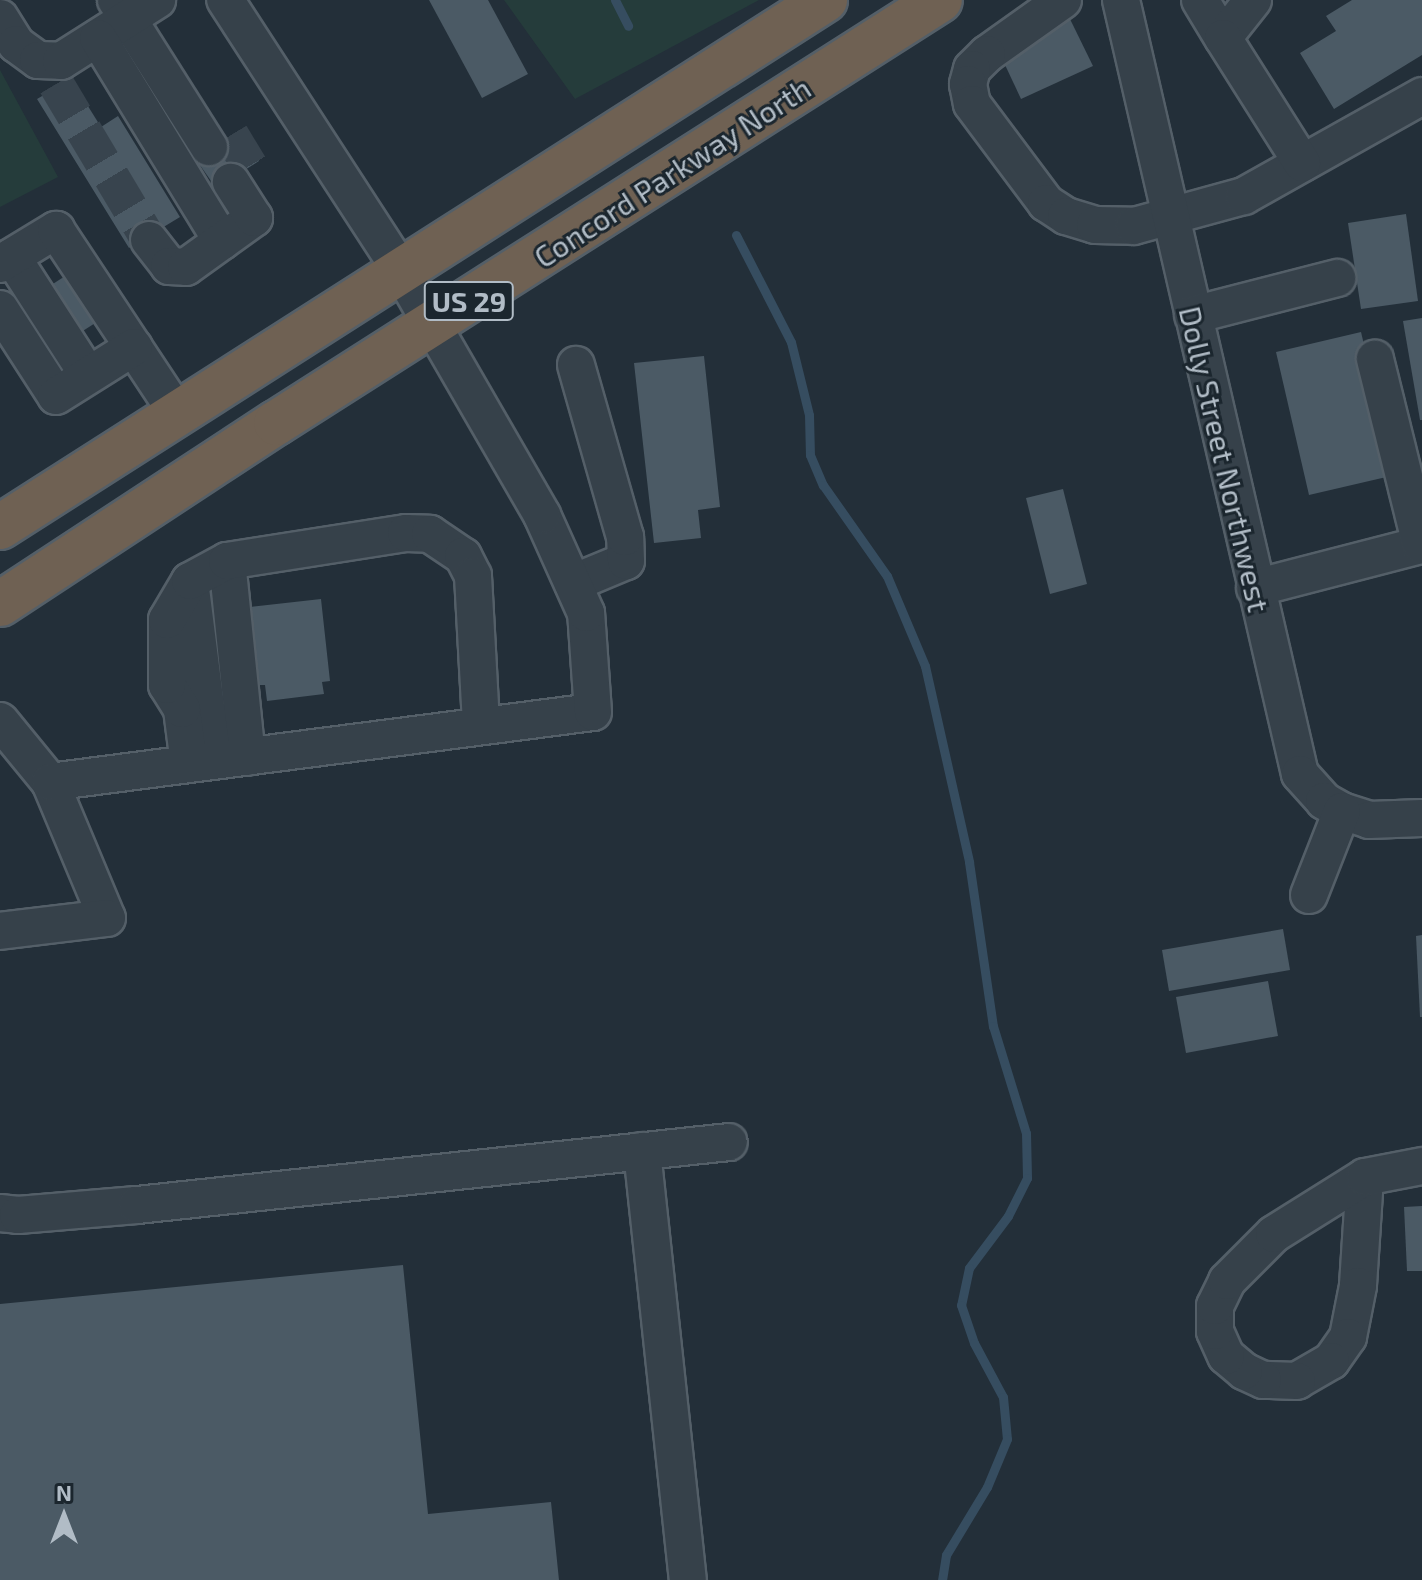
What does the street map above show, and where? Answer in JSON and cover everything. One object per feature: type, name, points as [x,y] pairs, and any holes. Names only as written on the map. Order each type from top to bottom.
[{"type":"highway","name":"Concord Parkway North","points":[[0,527],[825,0]]},
{"type":"highway","name":"Concord Parkway North","points":[[0,604],[940,0]]},
{"type":"street","points":[[50,782],[593,712],[586,613],[542,515],[400,269],[225,0]]},
{"type":"street","points":[[1063,0],[987,54],[972,69],[968,84],[972,104],[1046,203],[1066,216],[1115,227],[1134,226],[1244,196],[1422,96]]},
{"type":"street","name":"Dolly Street Northwest","points":[[1121,0],[1300,774],[1324,801],[1342,811]]},
{"type":"street","points":[[1200,0],[1302,163]]},
{"type":"street","points":[[1223,38],[1253,0]]},
{"type":"street","points":[[5,32],[38,60],[100,36]]},
{"type":"street","points":[[100,36],[169,85],[220,141]]},
{"type":"street","points":[[100,36],[222,241]]},
{"type":"street","points":[[149,240],[169,266],[186,267],[254,218],[242,176]]},
{"type":"street","points":[[100,368],[56,230],[10,260],[100,368],[177,413]]},
{"type":"street","points":[[1193,315],[1337,278]]},
{"type":"street","points":[[0,309],[56,396],[100,368]]},
{"type":"street","points":[[1255,588],[1421,545],[1375,359]]},
{"type":"street","points":[[573,583],[626,561],[625,537],[576,365]]},
{"type":"street","points":[[220,761],[167,685],[167,620],[208,571],[287,549],[418,533],[430,534],[463,556],[473,576],[481,726]]},
{"type":"street","points":[[208,571],[220,761]]},
{"type":"street","points":[[0,721],[50,782],[107,918],[0,931]]},
{"type":"street","points":[[1309,895],[1342,811],[1369,820],[1422,818]]},
{"type":"street","points":[[0,1213],[18,1215],[137,1205],[729,1142]]},
{"type":"street","points":[[642,1151],[688,1580]]},
{"type":"street","points":[[1365,1177],[1358,1286],[1348,1337],[1331,1361],[1297,1381],[1263,1380],[1244,1371],[1226,1356],[1215,1331],[1215,1306],[1227,1281],[1274,1234],[1365,1177],[1422,1166]]},
{"type":"green space","points":[[504,0],[759,0],[575,99]]},
{"type":"green space","points":[[0,70],[58,177],[0,207]]},
{"type":"building","points":[[429,0],[488,0],[528,74],[482,98]]},
{"type":"building","points":[[1352,0],[1422,0],[1422,55],[1334,109],[1300,53],[1336,31],[1326,16]]},
{"type":"building","points":[[1069,17],[1093,66],[1021,99],[998,50]]},
{"type":"building","points":[[71,79],[101,127],[118,116],[180,217],[129,248],[37,99]]},
{"type":"building","points":[[240,130],[259,161],[216,188],[195,158]]},
{"type":"building","points":[[1406,214],[1418,301],[1361,309],[1348,223]]},
{"type":"building","points":[[73,271],[103,318],[22,370],[0,318]]},
{"type":"building","points":[[1422,318],[1422,420],[1420,420],[1403,321]]},
{"type":"building","points":[[1361,332],[1395,475],[1309,495],[1276,352]]},
{"type":"building","points":[[704,356],[720,507],[698,510],[701,538],[654,543],[634,363]]},
{"type":"building","points":[[1063,489],[1087,584],[1050,594],[1026,498]]},
{"type":"building","points":[[321,599],[330,681],[322,682],[324,694],[267,701],[265,685],[259,685],[250,607]]},
{"type":"building","points":[[1283,929],[1290,970],[1169,991],[1162,950]]},
{"type":"building","points":[[1422,935],[1422,1017],[1420,1017],[1416,936]]},
{"type":"building","points":[[1268,981],[1278,1036],[1186,1053],[1176,997]]},
{"type":"building","points":[[1422,1206],[1422,1271],[1407,1271],[1404,1207]]},
{"type":"building","points":[[403,1265],[428,1514],[551,1502],[559,1580],[0,1580],[0,1304]]},
{"type":"waterway","points":[[615,0],[628,26]]},
{"type":"waterway","points":[[736,235],[791,342],[809,415],[810,455],[823,485],[887,576],[925,666],[969,862],[993,1026],[1026,1133],[1027,1178],[1008,1216],[969,1268],[961,1305],[974,1343],[1003,1397],[1007,1439],[987,1487],[946,1555],[942,1580]]},
{"type":"tunnel","points":[[56,84],[149,240]]},
{"type":"tunnel","points":[[231,135],[252,170]]}]
